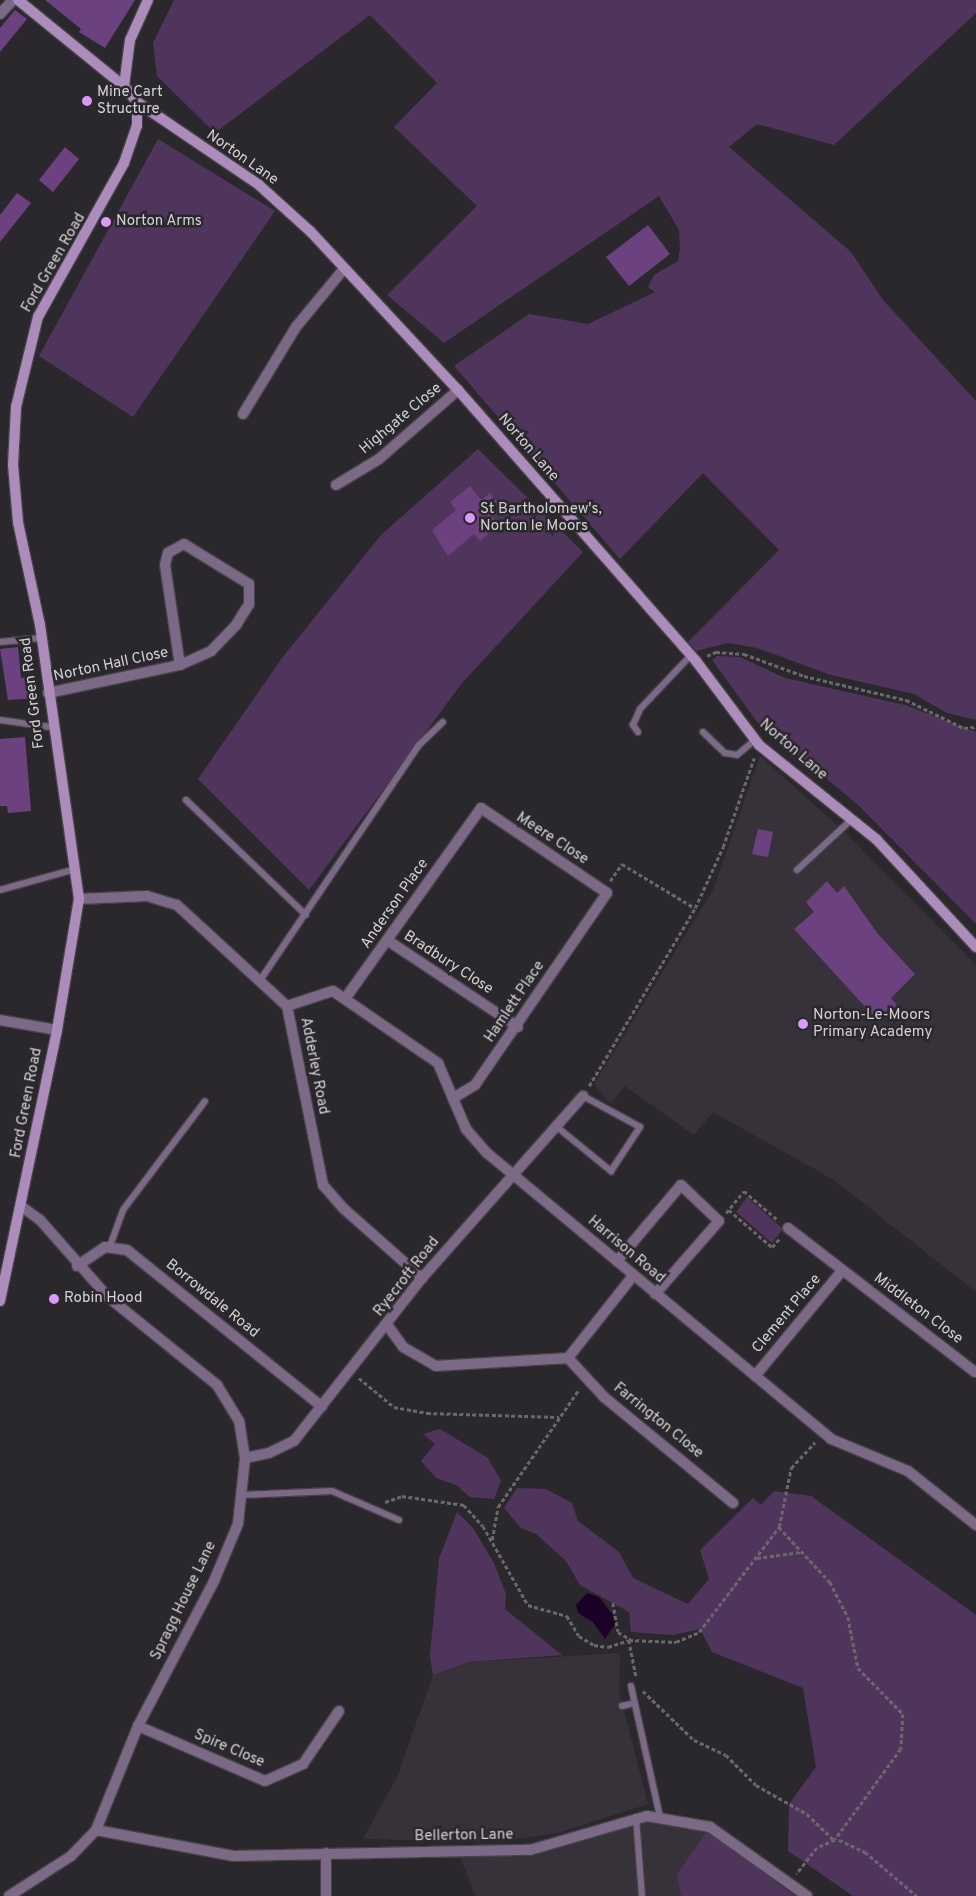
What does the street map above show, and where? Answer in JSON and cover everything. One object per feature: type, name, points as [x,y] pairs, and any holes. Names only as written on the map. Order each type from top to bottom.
[{"type":"street","points":[[0,14],[13,0]]},
{"type":"street","name":"Norton Lane","points":[[18,0],[124,86],[137,102],[259,185],[311,232],[343,270],[458,390],[693,658],[757,742],[877,840],[976,947]]},
{"type":"street","points":[[124,86],[130,40],[148,0]]},
{"type":"street","name":"Ford Green Road","points":[[0,1301],[22,1207],[57,1030],[78,899],[75,869],[51,727],[41,638],[18,522],[13,466],[19,390],[38,317],[100,212],[128,152],[137,126],[137,102]]},
{"type":"street","points":[[243,414],[296,327],[343,270]]},
{"type":"street","name":"Highgate Close","points":[[336,485],[379,459],[458,390]]},
{"type":"street","name":"Norton Hall Close","points":[[48,694],[180,665],[211,651],[236,625],[251,594],[249,584],[184,544],[168,553],[165,565],[180,665]]},
{"type":"street","name":"Meere Close","points":[[466,829],[481,808],[603,890]]},
{"type":"street","name":"Anderson Place","points":[[348,996],[466,829]]},
{"type":"street","name":"Hamlett Place","points":[[453,1098],[475,1085],[518,1027],[607,893],[603,890]]},
{"type":"street","name":"Adderley Road","points":[[78,899],[147,896],[177,905],[261,979],[287,1006],[323,1185],[422,1278]]},
{"type":"street","name":"Bradbury Close","points":[[387,940],[518,1027]]},
{"type":"street","points":[[287,1006],[333,991],[348,996]]},
{"type":"street","name":"Harrison Road","points":[[348,996],[438,1063],[466,1129],[514,1175],[633,1276],[823,1432],[908,1471],[976,1525]]},
{"type":"street","points":[[0,1020],[57,1030]]},
{"type":"street","name":"Ryecroft Road","points":[[245,1458],[269,1453],[294,1441],[352,1372],[422,1278],[558,1127],[583,1096]]},
{"type":"street","points":[[617,1261],[681,1185],[719,1221],[655,1294]]},
{"type":"street","name":"Spragg House Lane","points":[[9,1896],[26,1892],[71,1856],[96,1830],[138,1726],[214,1581],[238,1524],[245,1458],[238,1421],[217,1385],[108,1297],[77,1266],[40,1220],[22,1207]]},
{"type":"street","name":"Middleton Close","points":[[788,1228],[841,1272],[898,1310],[975,1372]]},
{"type":"street","points":[[77,1266],[110,1246]]},
{"type":"street","name":"Borrowdale Road","points":[[110,1246],[127,1250],[322,1407]]},
{"type":"street","name":"Clement Place","points":[[755,1376],[841,1272]]},
{"type":"street","points":[[388,1326],[403,1347],[436,1366],[568,1358],[633,1276]]},
{"type":"street","name":"Farrington Close","points":[[568,1358],[586,1378],[734,1503]]},
{"type":"street","name":"Spire Close","points":[[138,1726],[265,1781],[303,1764],[339,1711]]},
{"type":"street","name":"Bellerton Lane","points":[[96,1830],[234,1856],[534,1850],[636,1817],[660,1817],[710,1827],[807,1896]]},
{"type":"street","points":[[326,1853],[326,1896]]},
{"type":"lane","points":[[0,642],[41,638]]},
{"type":"lane","points":[[638,732],[633,725],[640,709],[693,658]]},
{"type":"lane","points":[[0,720],[51,727]]},
{"type":"lane","points":[[261,979],[419,745],[443,722]]},
{"type":"lane","points":[[703,732],[725,753],[737,755],[757,742]]},
{"type":"lane","points":[[186,800],[306,915]]},
{"type":"lane","points":[[797,870],[852,819]]},
{"type":"lane","points":[[0,890],[75,869]]},
{"type":"lane","points":[[558,1127],[611,1171],[640,1127],[583,1096]]},
{"type":"lane","points":[[110,1246],[123,1210],[206,1101]]},
{"type":"lane","points":[[242,1495],[332,1491],[399,1520]]},
{"type":"lane","points":[[631,1686],[660,1817]]},
{"type":"lane","points":[[622,1706],[635,1703]]},
{"type":"lane","points":[[636,1817],[642,1896]]},
{"type":"path","points":[[693,658],[716,652],[744,654],[804,676],[906,700],[964,728],[976,726]]},
{"type":"path","points":[[583,1096],[695,908],[723,847],[757,742]]},
{"type":"path","points":[[603,890],[622,864],[695,908]]},
{"type":"path","points":[[719,1221],[744,1191],[788,1228],[772,1247],[729,1210]]},
{"type":"path","points":[[352,1372],[394,1407],[427,1412],[559,1417]]},
{"type":"path","points":[[492,1542],[498,1507],[586,1378]]},
{"type":"path","points":[[369,1507],[402,1496],[464,1505],[492,1542],[528,1605],[566,1616],[579,1636],[594,1645],[608,1648],[630,1640],[688,1641],[779,1527],[791,1468],[823,1432]]},
{"type":"path","points":[[779,1527],[830,1582],[848,1617],[858,1668],[903,1714],[901,1749],[835,1840],[817,1848],[789,1883]]},
{"type":"path","points":[[755,1559],[801,1552]]},
{"type":"path","points":[[612,1603],[619,1620],[618,1632],[630,1640],[638,1686],[694,1740],[726,1755],[756,1785],[806,1814],[835,1840]]},
{"type":"path","points":[[839,1840],[865,1852],[916,1896]]},
{"type":"shaded area","points":[[174,0],[976,0],[976,13],[834,145],[757,124],[729,147],[851,252],[883,300],[976,401],[976,720],[947,713],[914,694],[831,675],[757,648],[728,643],[696,651],[688,642],[779,550],[703,473],[620,559],[454,366],[529,314],[588,324],[655,292],[648,287],[654,275],[678,261],[680,249],[679,230],[659,196],[444,343],[387,295],[477,206],[394,127],[437,83],[370,15],[215,133],[157,76],[153,43]]},
{"type":"shaded area","points":[[158,139],[275,211],[133,417],[39,356]]},
{"type":"shaded area","points":[[478,449],[583,552],[462,683],[309,890],[198,779],[282,658],[381,535]]},
{"type":"shaded area","points":[[717,656],[740,657],[785,678],[905,705],[976,732],[976,924],[856,803],[758,723],[712,660]]},
{"type":"shaded area","name":"Norton-Le-Moors Primary Academy","points":[[760,756],[845,832],[976,965],[976,1292],[834,1180],[713,1112],[694,1135],[625,1086],[611,1104],[594,1084],[713,890]]},
{"type":"shaded area","points":[[747,1197],[783,1229],[772,1243],[736,1212]]},
{"type":"shaded area","points":[[440,1429],[488,1458],[501,1481],[494,1499],[470,1497],[456,1485],[436,1478],[421,1461],[435,1444],[423,1434]]},
{"type":"shaded area","points":[[517,1488],[546,1489],[572,1503],[578,1521],[619,1552],[633,1578],[688,1604],[709,1579],[700,1550],[753,1498],[761,1505],[774,1491],[811,1496],[976,1615],[976,1896],[853,1896],[788,1851],[789,1804],[816,1767],[803,1688],[712,1652],[700,1629],[673,1635],[631,1632],[629,1612],[580,1585],[566,1561],[536,1534],[521,1528],[504,1508]]},
{"type":"shaded area","points":[[457,1512],[473,1528],[494,1563],[506,1594],[505,1609],[562,1655],[468,1662],[433,1675],[430,1656],[439,1559]]},
{"type":"shaded area","points":[[587,1593],[599,1597],[613,1615],[615,1624],[605,1639],[593,1622],[578,1613],[576,1605]]},
{"type":"shaded area","points":[[620,1653],[619,1691],[648,1804],[561,1832],[498,1842],[363,1839],[398,1775],[433,1675],[468,1662]]},
{"type":"shaded area","points":[[647,1816],[710,1827],[677,1874],[681,1896],[475,1896],[458,1851],[534,1849]]},
{"type":"shaded area","points":[[707,1831],[795,1896],[681,1896],[677,1874]]},
{"type":"building","points":[[45,0],[135,0],[105,48],[79,32],[81,29]]},
{"type":"building","points":[[15,10],[27,19],[0,52],[0,28]]},
{"type":"building","points":[[65,147],[79,159],[53,192],[39,180]]},
{"type":"building","points":[[17,193],[31,203],[0,242],[0,215]]},
{"type":"building","points":[[648,225],[670,254],[629,286],[606,257]]},
{"type":"building","name":"St Bartholomew's, Norton le Moors","points":[[470,486],[481,500],[490,493],[497,502],[487,510],[499,525],[480,541],[474,534],[448,556],[432,530],[456,510],[450,502]]},
{"type":"building","points":[[18,647],[21,678],[34,676],[36,698],[8,700],[0,649]]},
{"type":"building","points":[[25,737],[31,811],[8,813],[7,806],[0,806],[0,739]]},
{"type":"building","points":[[758,829],[773,832],[768,857],[752,854]]},
{"type":"building","points":[[827,881],[837,893],[844,886],[878,934],[915,974],[891,998],[897,1005],[879,1022],[794,929],[814,912],[806,902]]},
{"type":"place","name":"Mine Cart Structure","points":[[87,101]]},
{"type":"place","name":"Norton Arms","points":[[106,222]]},
{"type":"place","name":"St Bartholomew's, Norton le Moors","points":[[470,518]]},
{"type":"place","name":"Norton-Le-Moors Primary Academy","points":[[803,1024]]},
{"type":"place","name":"Robin Hood","points":[[54,1299]]}]
